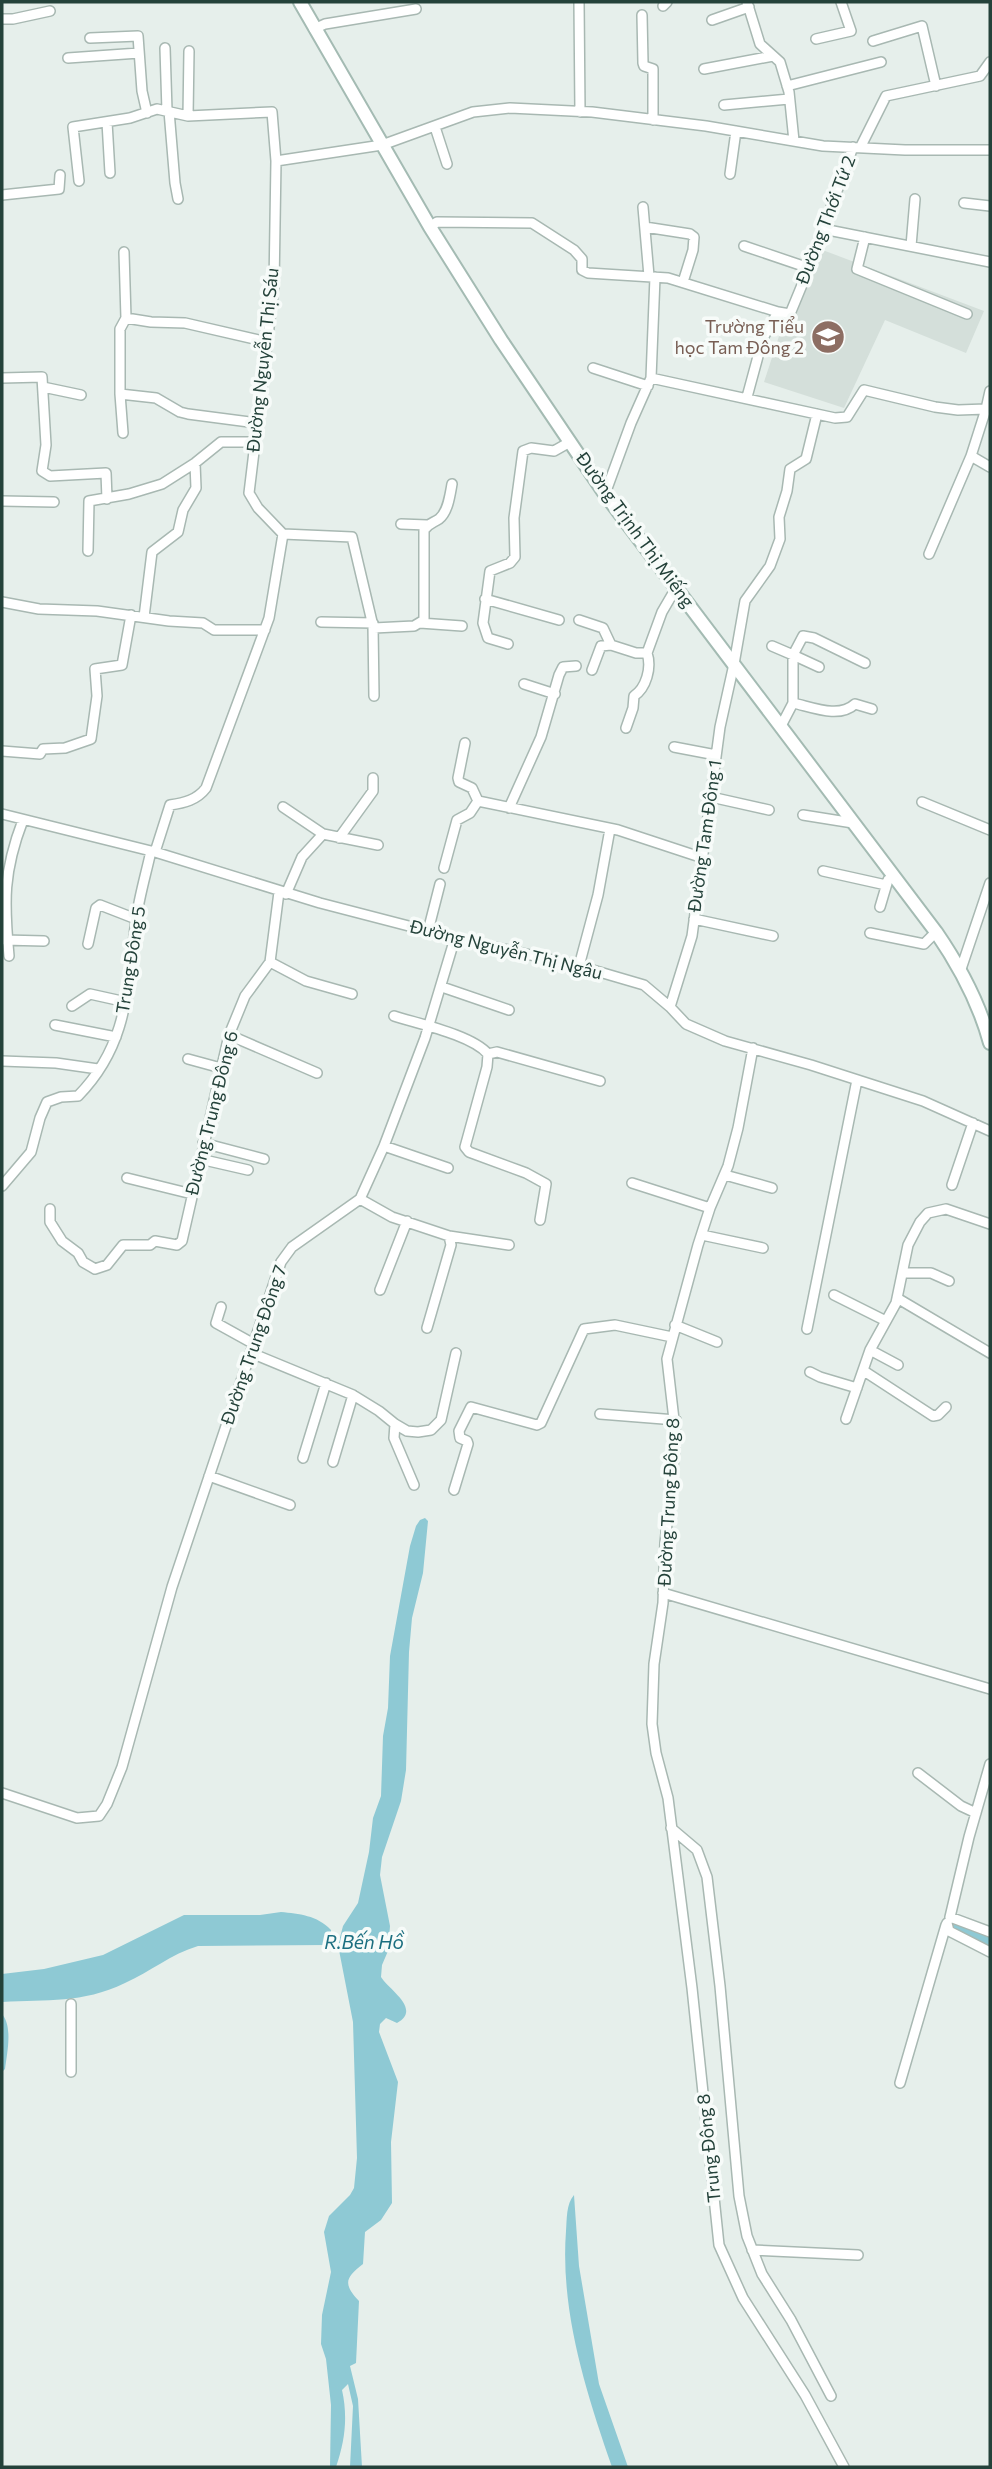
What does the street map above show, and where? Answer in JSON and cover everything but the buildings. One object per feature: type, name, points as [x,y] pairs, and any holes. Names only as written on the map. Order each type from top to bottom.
[{"type":"main road","name":"Đường Trịnh Thị Miếng","points":[[300,2],[429,227],[570,442],[605,494],[936,932],[984,1010],[990,1043]]},
{"type":"street","points":[[579,2],[580,112]]},
{"type":"street","points":[[816,39],[851,31],[841,2]]},
{"type":"street","points":[[712,20],[748,4],[760,44],[780,62],[787,86],[794,141]]},
{"type":"street","points":[[314,29],[325,24],[416,9]]},
{"type":"street","points":[[2,19],[50,10]]},
{"type":"street","points":[[642,15],[643,63],[653,69],[653,120]]},
{"type":"street","points":[[873,41],[922,26],[936,86],[980,76],[990,62]]},
{"type":"street","points":[[90,38],[138,36],[142,91],[147,113]]},
{"type":"street","points":[[165,48],[168,111],[178,199]]},
{"type":"street","points":[[79,181],[73,127],[107,122],[158,109],[188,116],[189,51]]},
{"type":"street","points":[[68,58],[139,53]]},
{"type":"street","points":[[704,69],[773,56]]},
{"type":"street","points":[[787,86],[881,62]]},
{"type":"street","name":"Đường Thới Tứ 2","points":[[747,397],[764,338],[778,312],[790,314],[856,148],[886,96],[936,86]]},
{"type":"street","points":[[724,105],[789,99]]},
{"type":"street","points":[[276,161],[382,145],[473,112],[510,108],[653,120],[856,148],[990,150]]},
{"type":"street","name":"Đường Nguyễn Thị Sáu","points":[[188,116],[272,112],[276,161],[274,286],[249,493],[258,508],[283,534]]},
{"type":"street","points":[[107,122],[110,173]]},
{"type":"street","points":[[435,127],[447,164]]},
{"type":"street","points":[[730,174],[736,131]]},
{"type":"street","points":[[2,195],[59,190],[60,175]]},
{"type":"street","points":[[911,246],[915,199]]},
{"type":"street","points":[[964,203],[990,206]]},
{"type":"street","points":[[605,494],[650,382],[652,276],[643,207]]},
{"type":"street","points":[[429,227],[437,222],[532,223],[574,250],[582,260],[582,270],[588,273],[652,276],[683,282],[778,312]]},
{"type":"street","points":[[645,227],[690,234],[694,237],[693,250],[683,282]]},
{"type":"street","points":[[823,229],[990,262]]},
{"type":"street","points":[[864,237],[857,269],[967,314]]},
{"type":"street","points":[[744,246],[809,268]]},
{"type":"street","points":[[123,433],[120,329],[126,318],[124,251]]},
{"type":"street","points":[[126,318],[186,323],[267,342]]},
{"type":"street","points":[[593,368],[650,382],[747,397],[835,418],[847,417],[864,390],[935,407],[958,410],[988,408]]},
{"type":"street","points":[[2,378],[41,377],[46,445],[42,471],[51,476],[106,473],[107,499]]},
{"type":"street","points":[[43,387],[82,395]]},
{"type":"street","points":[[929,554],[971,456],[988,408],[990,391]]},
{"type":"street","points":[[120,394],[156,398],[180,412],[257,423]]},
{"type":"street","name":"Đường Tam Đông 1","points":[[670,1007],[692,936],[720,727],[745,601],[770,566],[780,540],[779,517],[790,469],[806,459],[817,414]]},
{"type":"street","points":[[88,551],[89,500],[107,499],[162,484],[221,442],[254,442]]},
{"type":"street","points":[[508,644],[488,638],[483,623],[490,571],[510,563],[515,557],[514,518],[523,451],[531,448],[554,451],[570,442]]},
{"type":"street","points":[[971,456],[990,467]]},
{"type":"street","points":[[144,617],[152,552],[178,532],[183,510],[196,488],[194,463]]},
{"type":"street","points":[[401,524],[427,525],[439,519],[444,512],[452,484]]},
{"type":"street","points":[[2,501],[54,502]]},
{"type":"street","points":[[321,622],[414,626],[424,620],[424,530],[427,525]]},
{"type":"street","points":[[153,852],[170,805],[201,796],[206,789],[269,618],[283,534],[352,537],[373,625],[374,696]]},
{"type":"street","points":[[626,728],[634,696],[641,691],[650,664],[647,653],[676,588]]},
{"type":"street","points":[[485,599],[559,620]]},
{"type":"street","points":[[2,602],[39,609],[97,611],[203,623],[214,629],[264,630]]},
{"type":"street","points":[[2,751],[40,754],[43,749],[65,748],[91,739],[97,696],[95,669],[122,664],[131,615]]},
{"type":"street","points":[[579,620],[603,628],[611,645]]},
{"type":"street","points":[[419,623],[462,626]]},
{"type":"street","points":[[782,726],[793,703],[793,655],[801,637],[806,635],[865,663]]},
{"type":"street","points":[[592,670],[601,646],[611,645],[636,653],[647,653]]},
{"type":"street","points":[[772,646],[819,667]]},
{"type":"street","points":[[509,808],[541,737],[563,667],[576,666]]},
{"type":"street","points":[[524,684],[555,694]]},
{"type":"street","points":[[793,703],[825,710],[845,710],[855,705],[872,709]]},
{"type":"street","points":[[465,743],[458,778],[472,788],[478,801]]},
{"type":"street","points":[[674,747],[716,755]]},
{"type":"street","points":[[340,838],[373,790],[373,778]]},
{"type":"street","points":[[711,797],[769,810]]},
{"type":"street","points":[[478,801],[610,829],[703,858]]},
{"type":"street","points":[[444,868],[457,820],[470,813],[478,801]]},
{"type":"street","points":[[922,802],[990,830]]},
{"type":"street","points":[[283,807],[323,834],[378,845]]},
{"type":"street","name":"Đường Nguyễn Thị Ngâu","points":[[2,814],[153,852],[283,893],[455,938],[579,966],[644,985],[686,1024],[725,1041],[923,1101],[990,1131]]},
{"type":"street","points":[[803,815],[853,823]]},
{"type":"street","points":[[9,956],[5,940],[5,885],[11,850],[23,820]]},
{"type":"street","points":[[579,966],[598,895],[610,829]]},
{"type":"street","points":[[323,834],[302,857],[283,893],[271,962],[306,981],[352,994]]},
{"type":"street","name":"Trung Đông 5","points":[[2,1186],[31,1152],[47,1102],[61,1097],[78,1096],[90,1084],[112,1049],[126,1002],[136,919],[153,852]]},
{"type":"street","points":[[822,871],[887,885]]},
{"type":"street","points":[[880,907],[890,871]]},
{"type":"street","points":[[961,969],[987,904],[990,883]]},
{"type":"street","points":[[428,931],[440,884]]},
{"type":"street","points":[[88,944],[96,908],[100,905],[136,919]]},
{"type":"street","points":[[694,919],[773,936]]},
{"type":"street","points":[[870,933],[924,944],[936,932]]},
{"type":"street","points":[[455,938],[428,1028],[384,1146],[360,1199],[407,1222],[449,1236],[509,1245]]},
{"type":"street","points":[[5,940],[44,941]]},
{"type":"street","name":"Đường Trung Đông 6","points":[[50,1209],[50,1223],[62,1241],[78,1253],[83,1262],[95,1269],[107,1265],[123,1245],[150,1245],[155,1241],[177,1245],[182,1241],[229,1035],[244,996],[271,962]]},
{"type":"street","points":[[442,987],[509,1010]]},
{"type":"street","points":[[72,1006],[90,994],[126,1002]]},
{"type":"street","points":[[394,1016],[482,1047],[488,1054],[487,1067],[465,1147],[469,1152],[526,1173],[547,1184],[540,1220]]},
{"type":"street","points":[[55,1025],[116,1037]]},
{"type":"street","points":[[229,1035],[317,1073]]},
{"type":"street","name":"Đường Trung Đông 8","points":[[667,1798],[652,1724],[654,1664],[663,1593],[676,1420],[667,1359],[710,1208],[725,1175],[738,1128],[753,1048]]},
{"type":"street","points":[[488,1054],[497,1052],[600,1081]]},
{"type":"street","points":[[188,1059],[221,1068]]},
{"type":"street","points":[[2,1061],[56,1063],[98,1069]]},
{"type":"street","points":[[807,1329],[857,1080]]},
{"type":"street","points":[[952,1185],[973,1123]]},
{"type":"street","points":[[203,1143],[264,1159]]},
{"type":"street","points":[[384,1146],[448,1168]]},
{"type":"street","points":[[200,1159],[248,1170]]},
{"type":"street","points":[[725,1175],[772,1188]]},
{"type":"street","points":[[127,1178],[192,1194]]},
{"type":"street","points":[[632,1183],[710,1208]]},
{"type":"street","name":"Đường Trung Đông 7","points":[[2,1793],[77,1818],[99,1816],[107,1804],[122,1767],[172,1587],[281,1262],[292,1247],[360,1199]]},
{"type":"street","points":[[846,1419],[870,1350],[897,1298],[908,1245],[920,1222],[928,1213],[946,1209],[990,1224]]},
{"type":"street","points":[[380,1290],[407,1222]]},
{"type":"street","points":[[702,1235],[763,1248]]},
{"type":"street","points":[[427,1328],[451,1245],[449,1236]]},
{"type":"street","points":[[903,1273],[931,1273],[948,1281]]},
{"type":"street","points":[[834,1295],[886,1321]]},
{"type":"street","points":[[897,1298],[990,1353]]},
{"type":"street","points":[[221,1307],[216,1323],[252,1349],[353,1395],[407,1431],[431,1430],[441,1420],[457,1353]]},
{"type":"street","points":[[454,1490],[468,1444],[460,1438],[459,1431],[471,1407],[541,1423],[584,1329],[615,1325],[672,1338]]},
{"type":"street","points":[[675,1325],[717,1342]]},
{"type":"street","points":[[870,1350],[898,1365]]},
{"type":"street","points":[[864,1371],[933,1416],[946,1407]]},
{"type":"street","points":[[810,1372],[857,1388]]},
{"type":"street","points":[[303,1458],[326,1383]]},
{"type":"street","points":[[333,1462],[353,1395]]},
{"type":"street","points":[[600,1414],[676,1420]]},
{"type":"street","points":[[395,1424],[394,1438],[414,1485]]},
{"type":"street","points":[[209,1476],[290,1505]]},
{"type":"street","points":[[663,1593],[990,1689]]},
{"type":"street","points":[[900,2083],[948,1921],[990,1764]]},
{"type":"street","points":[[918,1773],[961,1806],[976,1813]]},
{"type":"street","name":"Trung Đông 8","points":[[667,1798],[692,1988],[719,2245],[743,2298],[805,2396],[844,2467]]},
{"type":"street","points":[[671,1828],[696,1850],[706,1877],[720,1986],[739,2196],[752,2250],[762,2274],[791,2320],[831,2396]]},
{"type":"street","points":[[948,1921],[990,1933]]},
{"type":"street","points":[[948,1921],[949,1931],[990,1952]]},
{"type":"street","points":[[71,2004],[71,2072]]},
{"type":"street","points":[[752,2250],[858,2255]]},
{"type":"shaded area","name":"Trường Tiểu học Tam Đông 2","points":[[820,249],[984,311],[966,353],[885,320],[844,408],[764,382],[784,321],[795,318]]},
{"type":"water","name":"R.Bến Hồ","points":[[425,1518],[428,1521],[423,1573],[412,1618],[409,1652],[406,1770],[401,1801],[382,1857],[380,1875],[390,1926],[388,1951],[382,1965],[381,1977],[401,2000],[406,2012],[404,2018],[397,2023],[386,2018],[380,2024],[379,2032],[398,2082],[391,2142],[392,2203],[381,2220],[365,2232],[363,2264],[348,2281],[350,2290],[359,2301],[356,2363],[350,2366],[358,2399],[362,2467],[350,2467],[353,2406],[348,2384],[342,2390],[345,2429],[342,2448],[336,2467],[330,2467],[331,2405],[326,2359],[321,2344],[322,2315],[331,2272],[324,2232],[329,2216],[354,2188],[357,2158],[353,2022],[338,1945],[343,1926],[358,1903],[373,1818],[381,1796],[390,1656],[410,1546],[416,1526]]},
{"type":"water","name":"R.Bến Hồ","points":[[281,1912],[320,1921],[331,1930],[331,1942],[327,1945],[198,1946],[109,1990],[64,1999],[2,2002],[2,1974],[44,1969],[103,1955],[184,1915],[260,1915]]},
{"type":"water","points":[[953,1924],[990,1935],[990,1949],[952,1929]]},
{"type":"water","points":[[2,2014],[7,2026],[8,2040],[5,2069],[2,2072]]},
{"type":"water","points":[[574,2195],[579,2266],[599,2384],[628,2467],[612,2467],[584,2380],[571,2321],[565,2261],[567,2212]]},
{"type":"place","name":"Trường Tiểu học Tam Đông 2","points":[[828,337]]}]
